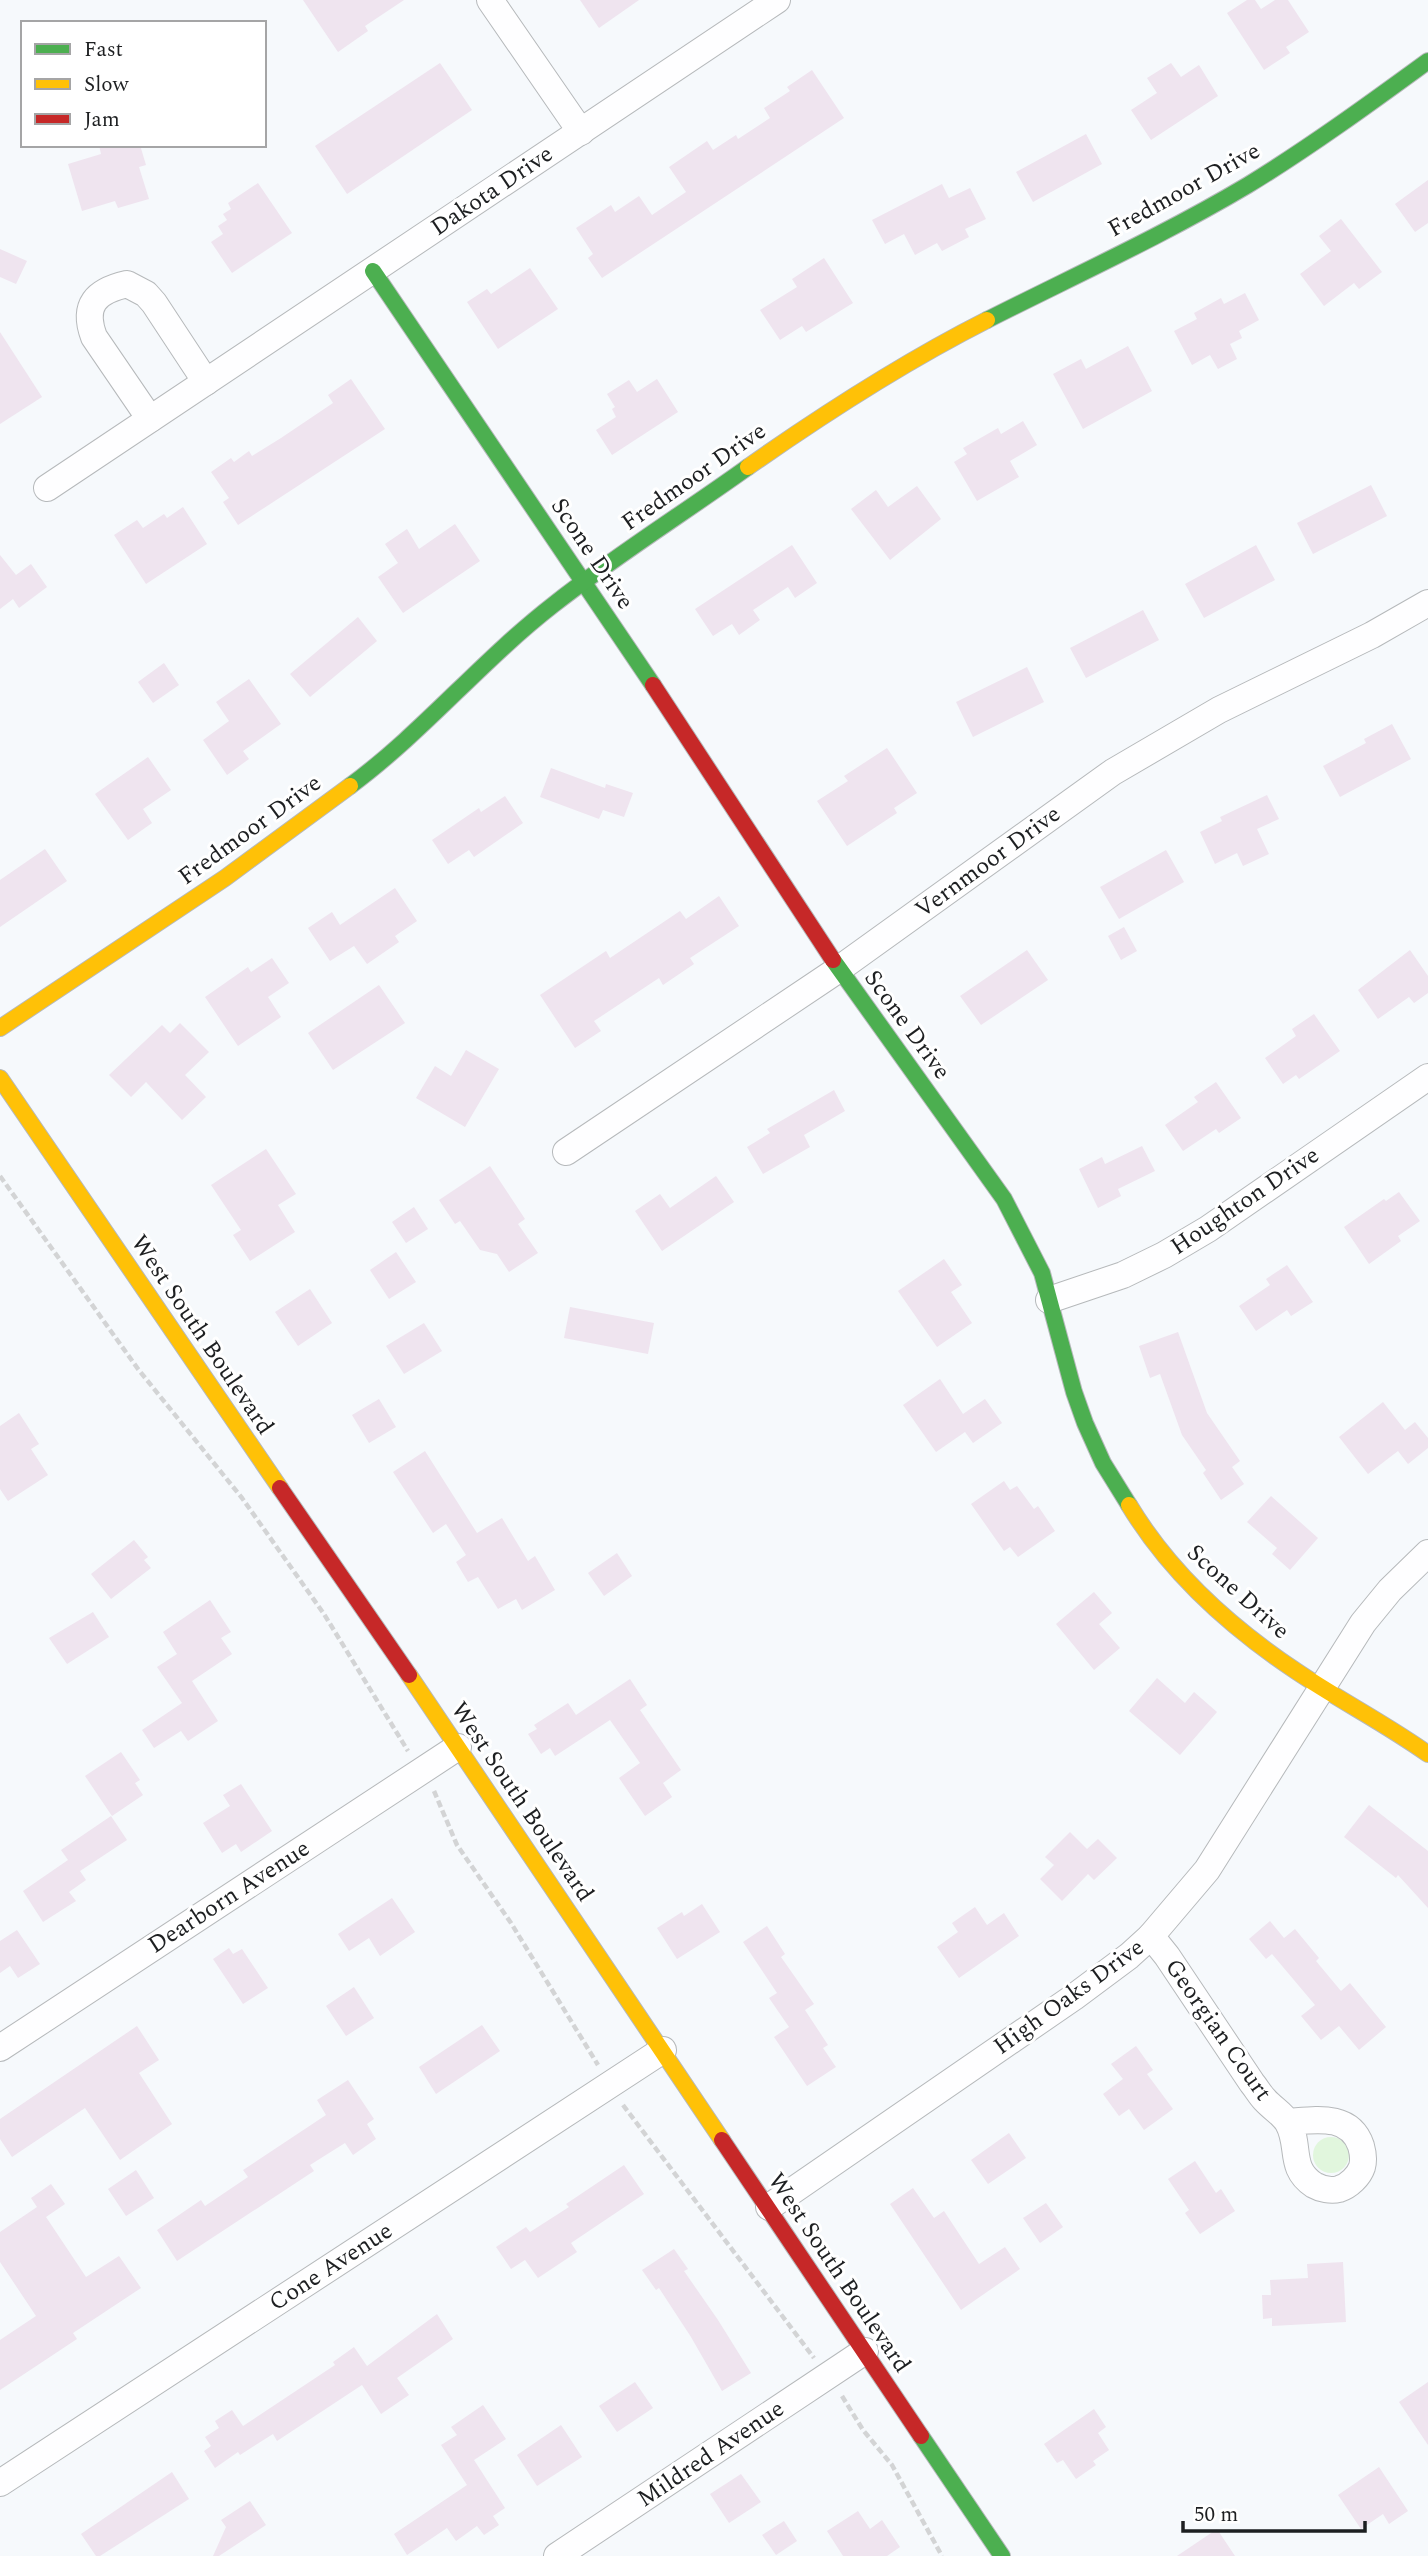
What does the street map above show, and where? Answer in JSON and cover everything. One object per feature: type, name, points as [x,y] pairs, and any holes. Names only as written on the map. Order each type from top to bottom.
[{"type":"street","points":[[490,0],[581,132]]},
{"type":"street","name":"Dakota Drive","points":[[47,488],[777,0]]},
{"type":"street","name":"Fredmoor Drive","points":[[0,1028],[225,878],[368,773],[422,726],[518,634],[584,581],[710,492],[880,380],[993,316],[1226,197],[1346,121],[1428,61]]},
{"type":"street","name":"Scone Drive","points":[[373,271],[584,581],[839,969],[1004,1199],[1042,1273],[1085,1423],[1103,1463],[1147,1535],[1178,1572],[1239,1630],[1428,1754]]},
{"type":"street","points":[[150,419],[94,337],[89,322],[94,300],[102,293],[127,284],[146,293],[206,382]]},
{"type":"street","name":"Vernmoor Drive","points":[[566,1152],[839,969],[1113,772],[1219,710],[1372,635],[1428,603]]},
{"type":"street","name":"Houghton Drive","points":[[1049,1300],[1124,1275],[1164,1255],[1208,1229],[1428,1077]]},
{"type":"street","name":"West South Boulevard","points":[[0,1078],[458,1747],[1002,2556]]},
{"type":"street","name":"High Oaks Drive","points":[[769,2207],[1074,1997],[1151,1936],[1207,1870],[1363,1623],[1390,1590],[1428,1553]]},
{"type":"street","name":"Dearborn Avenue","points":[[0,2048],[458,1747]]},
{"type":"street","name":"Georgian Court","points":[[1151,1936],[1252,2083],[1288,2122]]},
{"type":"street","name":"Cone Avenue","points":[[0,2483],[663,2050]]},
{"type":"street","name":"Mildred Avenue","points":[[557,2556],[865,2351]]},
{"type":"path","points":[[0,1176],[138,1369],[242,1498],[324,1614],[404,1746]]},
{"type":"path","points":[[438,1797],[457,1845],[511,1923],[600,2070]]},
{"type":"path","points":[[620,2100],[815,2359]]},
{"type":"path","points":[[845,2401],[863,2430],[892,2465],[942,2556]]},
{"type":"green space","points":[[1331,2137],[1344,2142],[1349,2155],[1344,2168],[1331,2173],[1318,2168],[1313,2155],[1318,2142]]},
{"type":"building","points":[[303,0],[404,0],[365,26],[368,31],[338,52]]},
{"type":"building","points":[[580,0],[639,0],[599,28]]},
{"type":"building","points":[[1247,0],[1255,0],[1261,9],[1275,0],[1288,0],[1309,32],[1286,47],[1290,53],[1264,70],[1227,13]]},
{"type":"building","points":[[440,63],[472,110],[347,194],[315,146]]},
{"type":"building","points":[[1171,63],[1181,77],[1199,65],[1218,96],[1151,140],[1131,110],[1157,93],[1147,78]]},
{"type":"building","points":[[812,70],[844,118],[602,278],[588,258],[593,254],[576,228],[611,205],[615,212],[639,196],[652,215],[686,192],[669,167],[707,141],[713,150],[736,135],[738,139],[770,118],[764,108],[790,91],[787,87]]},
{"type":"building","points":[[1086,134],[1102,164],[1033,202],[1016,172]]},
{"type":"building","points":[[99,147],[141,147],[146,165],[139,167],[149,199],[118,208],[115,201],[82,211],[68,164],[101,154]]},
{"type":"building","points":[[1428,180],[1428,223],[1415,232],[1395,204]]},
{"type":"building","points":[[258,183],[292,233],[232,273],[211,242],[223,234],[218,226],[227,220],[223,214],[231,209],[228,203]]},
{"type":"building","points":[[942,184],[949,198],[970,188],[986,219],[965,229],[969,237],[942,251],[937,243],[915,255],[904,234],[885,244],[872,220]]},
{"type":"building","points":[[1341,219],[1382,272],[1359,289],[1354,283],[1324,306],[1300,274],[1331,251],[1319,236]]},
{"type":"building","points":[[0,249],[27,261],[16,284],[0,277]]},
{"type":"building","points":[[824,258],[853,303],[806,332],[802,326],[780,340],[760,310],[797,287],[792,279]]},
{"type":"building","points":[[530,268],[558,309],[498,349],[467,302],[487,289],[491,294]]},
{"type":"building","points":[[1245,293],[1259,320],[1239,331],[1242,338],[1230,344],[1237,359],[1218,369],[1210,355],[1192,365],[1174,331],[1197,319],[1194,313],[1221,298],[1224,304]]},
{"type":"building","points":[[0,332],[42,397],[0,424]]},
{"type":"building","points":[[1128,346],[1152,391],[1083,429],[1053,374],[1081,359],[1086,369]]},
{"type":"building","points":[[351,379],[385,429],[238,525],[223,502],[229,498],[211,472],[231,458],[234,462],[249,451],[252,456],[281,438],[333,403],[328,395]]},
{"type":"building","points":[[657,379],[678,412],[612,455],[596,430],[616,417],[612,409],[615,407],[607,394],[629,380],[637,392]]},
{"type":"building","points":[[1023,421],[1037,445],[1010,461],[1019,477],[977,501],[954,462],[967,454],[963,448],[998,428],[1001,434]]},
{"type":"building","points":[[1371,485],[1387,516],[1313,554],[1297,523]]},
{"type":"building","points":[[917,486],[941,519],[890,560],[851,509],[876,490],[888,507]]},
{"type":"building","points":[[183,507],[207,544],[146,584],[114,535],[137,520],[143,528],[164,514],[167,518]]},
{"type":"building","points":[[455,524],[480,561],[403,613],[378,577],[398,563],[385,544],[407,529],[419,549]]},
{"type":"building","points":[[792,545],[817,583],[795,598],[788,587],[753,610],[760,620],[739,635],[732,624],[713,636],[695,609]]},
{"type":"building","points":[[1256,545],[1275,580],[1204,618],[1185,584]]},
{"type":"building","points":[[0,555],[16,575],[31,564],[47,587],[19,608],[13,599],[0,609]]},
{"type":"building","points":[[1143,610],[1159,640],[1086,678],[1070,648]]},
{"type":"building","points":[[358,617],[377,641],[310,697],[290,674]]},
{"type":"building","points":[[164,663],[179,685],[153,703],[138,682]]},
{"type":"building","points":[[1027,667],[1044,702],[973,737],[956,702]]},
{"type":"building","points":[[249,679],[281,724],[243,751],[249,759],[227,775],[203,740],[229,721],[216,702]]},
{"type":"building","points":[[1392,724],[1411,759],[1340,797],[1323,766],[1366,743],[1364,739]]},
{"type":"building","points":[[887,748],[917,793],[894,808],[897,813],[847,846],[817,801],[848,781],[844,776]]},
{"type":"building","points":[[148,757],[171,790],[143,809],[152,823],[128,840],[95,794]]},
{"type":"building","points":[[551,768],[605,788],[606,784],[633,793],[624,817],[603,810],[599,819],[540,797]]},
{"type":"building","points":[[1267,795],[1279,819],[1257,829],[1269,854],[1243,866],[1237,853],[1215,864],[1200,832],[1222,821],[1220,817]]},
{"type":"building","points":[[505,796],[523,823],[474,857],[469,850],[448,864],[432,840],[479,808],[481,812]]},
{"type":"building","points":[[45,849],[67,881],[0,927],[0,880]]},
{"type":"building","points":[[1166,850],[1184,882],[1119,919],[1100,887]]},
{"type":"building","points":[[395,888],[417,921],[395,936],[399,942],[367,964],[354,946],[330,961],[308,928],[332,912],[340,925]]},
{"type":"building","points":[[719,896],[739,926],[690,958],[694,964],[663,985],[659,978],[594,1021],[601,1031],[575,1048],[540,995],[606,951],[610,958],[680,911],[686,919]]},
{"type":"building","points":[[1124,927],[1137,951],[1121,960],[1108,936]]},
{"type":"building","points":[[1027,950],[1048,980],[981,1025],[960,996]]},
{"type":"building","points":[[1410,950],[1428,976],[1428,993],[1414,1003],[1409,997],[1378,1019],[1358,990]]},
{"type":"building","points":[[272,958],[289,983],[268,997],[281,1017],[238,1046],[205,997],[248,967],[251,972]]},
{"type":"building","points":[[379,985],[405,1023],[333,1070],[308,1033]]},
{"type":"building","points":[[1314,1014],[1340,1051],[1299,1079],[1296,1075],[1283,1084],[1265,1058],[1296,1036],[1292,1029]]},
{"type":"building","points":[[180,1023],[209,1052],[185,1075],[206,1097],[182,1120],[146,1082],[131,1097],[109,1075],[162,1025],[170,1033]]},
{"type":"building","points":[[466,1050],[499,1069],[465,1127],[416,1098],[435,1066],[451,1076]]},
{"type":"building","points":[[1216,1082],[1241,1118],[1219,1133],[1216,1129],[1183,1151],[1165,1125],[1198,1102],[1194,1097]]},
{"type":"building","points":[[834,1090],[845,1111],[804,1135],[810,1147],[763,1174],[747,1147],[770,1133],[767,1129]]},
{"type":"building","points":[[1142,1146],[1155,1171],[1118,1189],[1121,1196],[1098,1208],[1079,1169],[1102,1157],[1105,1164]]},
{"type":"building","points":[[266,1149],[296,1194],[278,1205],[295,1232],[250,1261],[233,1235],[241,1230],[211,1185]]},
{"type":"building","points":[[490,1166],[525,1219],[518,1224],[538,1253],[509,1272],[497,1254],[480,1250],[460,1221],[455,1224],[439,1200]]},
{"type":"building","points":[[716,1176],[734,1202],[662,1251],[635,1211],[660,1194],[670,1208]]},
{"type":"building","points":[[1399,1192],[1420,1221],[1398,1236],[1401,1241],[1369,1264],[1344,1227],[1384,1199],[1386,1201]]},
{"type":"building","points":[[414,1207],[428,1229],[406,1243],[392,1222]]},
{"type":"building","points":[[396,1252],[416,1282],[389,1299],[370,1270]]},
{"type":"building","points":[[944,1259],[962,1285],[951,1292],[972,1323],[937,1347],[898,1291]]},
{"type":"building","points":[[1287,1265],[1313,1302],[1291,1316],[1287,1310],[1256,1331],[1239,1306],[1270,1285],[1266,1279]]},
{"type":"building","points":[[310,1289],[332,1323],[298,1346],[275,1312]]},
{"type":"building","points":[[570,1307],[654,1323],[648,1354],[564,1338]]},
{"type":"building","points":[[424,1323],[442,1351],[404,1374],[386,1346]]},
{"type":"building","points":[[1178,1332],[1207,1413],[1240,1461],[1232,1467],[1244,1484],[1221,1500],[1203,1473],[1206,1470],[1182,1435],[1160,1374],[1150,1378],[1139,1346]]},
{"type":"building","points":[[940,1379],[963,1414],[985,1399],[1002,1423],[973,1443],[965,1432],[936,1452],[903,1405]]},
{"type":"building","points":[[379,1399],[396,1427],[369,1443],[352,1415]]},
{"type":"building","points":[[1383,1402],[1405,1430],[1415,1422],[1428,1438],[1428,1448],[1408,1464],[1398,1451],[1368,1474],[1339,1437]]},
{"type":"building","points":[[19,1413],[39,1444],[31,1449],[48,1475],[8,1501],[0,1489],[0,1426]]},
{"type":"building","points":[[425,1451],[477,1533],[502,1518],[528,1561],[535,1556],[555,1590],[522,1610],[516,1599],[498,1609],[478,1577],[468,1582],[456,1562],[466,1555],[446,1524],[433,1533],[393,1472]]},
{"type":"building","points":[[1004,1481],[1010,1490],[1017,1486],[1034,1509],[1038,1506],[1055,1531],[1018,1557],[1010,1547],[1004,1551],[971,1504]]},
{"type":"building","points":[[1271,1496],[1318,1538],[1290,1570],[1272,1554],[1277,1548],[1247,1522]]},
{"type":"building","points":[[134,1540],[148,1557],[144,1560],[151,1568],[111,1599],[91,1574]]},
{"type":"building","points":[[617,1553],[632,1576],[604,1596],[588,1573]]},
{"type":"building","points":[[1094,1592],[1112,1613],[1099,1624],[1120,1648],[1094,1670],[1056,1624]]},
{"type":"building","points":[[210,1600],[231,1632],[221,1638],[232,1654],[192,1681],[218,1721],[188,1741],[181,1731],[154,1748],[142,1730],[182,1703],[157,1667],[177,1654],[163,1632]]},
{"type":"building","points":[[93,1612],[109,1637],[67,1664],[49,1638]]},
{"type":"building","points":[[1157,1678],[1185,1703],[1194,1692],[1217,1712],[1180,1755],[1129,1711]]},
{"type":"building","points":[[630,1679],[647,1705],[640,1710],[681,1770],[663,1783],[672,1797],[645,1816],[619,1778],[640,1763],[610,1720],[555,1756],[550,1748],[541,1754],[528,1734],[537,1729],[534,1725],[568,1703],[576,1715]]},
{"type":"building","points":[[121,1752],[140,1780],[135,1783],[143,1795],[112,1816],[85,1776]]},
{"type":"building","points":[[241,1784],[272,1831],[241,1852],[236,1844],[222,1853],[203,1823],[230,1806],[223,1795]]},
{"type":"building","points":[[1369,1805],[1428,1851],[1428,1908],[1398,1875],[1396,1878],[1344,1837]]},
{"type":"building","points":[[111,1816],[127,1840],[80,1871],[86,1880],[69,1892],[76,1901],[43,1922],[23,1891],[68,1860],[61,1850]]},
{"type":"building","points":[[1070,1832],[1087,1849],[1098,1839],[1117,1858],[1094,1880],[1088,1874],[1062,1901],[1040,1879],[1054,1865],[1045,1857]]},
{"type":"building","points":[[392,1898],[415,1932],[380,1956],[369,1938],[349,1951],[338,1934]]},
{"type":"building","points":[[702,1904],[720,1932],[677,1959],[657,1928],[682,1912],[684,1916]]},
{"type":"building","points":[[975,1907],[987,1925],[1004,1913],[1019,1936],[959,1978],[937,1947],[958,1932],[952,1923]]},
{"type":"building","points":[[1270,1921],[1284,1938],[1295,1929],[1319,1958],[1316,1961],[1341,1991],[1350,1983],[1386,2027],[1359,2050],[1339,2026],[1321,2040],[1301,2016],[1315,2005],[1272,1954],[1266,1959],[1249,1939]]},
{"type":"building","points":[[767,1926],[785,1954],[781,1957],[814,2004],[805,2010],[828,2045],[823,2048],[836,2067],[807,2086],[774,2037],[789,2027],[769,1998],[777,1993],[743,1942]]},
{"type":"building","points":[[17,1930],[40,1964],[18,1978],[10,1966],[0,1973],[0,1941]]},
{"type":"building","points":[[229,1948],[233,1954],[242,1949],[268,1988],[243,2004],[213,1959]]},
{"type":"building","points":[[354,1987],[374,2018],[346,2036],[326,2006]]},
{"type":"building","points":[[482,2025],[500,2051],[436,2094],[419,2067]]},
{"type":"building","points":[[137,2026],[159,2060],[139,2073],[172,2124],[120,2160],[85,2108],[12,2157],[0,2139],[0,2119]]},
{"type":"building","points":[[1136,2046],[1153,2070],[1147,2074],[1173,2109],[1144,2130],[1129,2109],[1119,2116],[1103,2094],[1123,2079],[1111,2064]]},
{"type":"building","points":[[348,2080],[374,2119],[367,2124],[376,2139],[353,2155],[345,2143],[310,2165],[314,2171],[177,2261],[157,2230],[201,2200],[205,2206],[248,2177],[243,2170],[326,2115],[317,2100]]},
{"type":"building","points":[[1009,2133],[1026,2158],[988,2184],[971,2160]]},
{"type":"building","points":[[1195,2161],[1216,2193],[1221,2189],[1235,2211],[1200,2234],[1185,2213],[1189,2210],[1168,2179]]},
{"type":"building","points":[[624,2165],[644,2194],[571,2243],[577,2252],[538,2278],[525,2260],[511,2269],[496,2247],[526,2227],[530,2232],[569,2207],[566,2204]]},
{"type":"building","points":[[136,2170],[154,2198],[126,2216],[108,2189]]},
{"type":"building","points":[[51,2184],[65,2204],[46,2217],[86,2277],[119,2256],[141,2288],[73,2333],[77,2339],[0,2390],[0,2340],[36,2316],[0,2262],[0,2232],[37,2207],[31,2198]]},
{"type":"building","points":[[913,2188],[934,2218],[944,2211],[979,2264],[1005,2247],[1020,2269],[961,2310],[890,2204]]},
{"type":"building","points":[[1046,2203],[1063,2227],[1040,2243],[1023,2218]]},
{"type":"building","points":[[674,2249],[688,2269],[684,2271],[751,2373],[722,2391],[659,2288],[656,2290],[642,2270]]},
{"type":"building","points":[[1343,2262],[1346,2322],[1272,2326],[1272,2318],[1263,2319],[1262,2295],[1271,2295],[1270,2280],[1308,2278],[1307,2264]]},
{"type":"building","points":[[437,2314],[453,2339],[397,2378],[409,2395],[381,2414],[362,2385],[277,2441],[273,2434],[240,2455],[238,2452],[215,2468],[204,2451],[211,2446],[205,2437],[219,2428],[215,2421],[232,2410],[243,2426],[335,2365],[333,2362],[354,2347],[367,2366]]},
{"type":"building","points":[[635,2382],[653,2408],[617,2432],[599,2406]]},
{"type":"building","points":[[1428,2382],[1428,2445],[1399,2402]]},
{"type":"building","points":[[483,2405],[506,2439],[474,2460],[505,2508],[493,2516],[499,2525],[484,2535],[477,2526],[456,2541],[447,2528],[407,2555],[394,2534],[467,2485],[441,2445],[457,2435],[451,2427]]},
{"type":"building","points":[[1094,2409],[1106,2427],[1098,2433],[1109,2450],[1093,2461],[1096,2465],[1076,2479],[1063,2460],[1057,2463],[1044,2444]]},
{"type":"building","points":[[561,2425],[582,2457],[537,2486],[517,2455]]},
{"type":"building","points":[[1379,2467],[1408,2511],[1389,2524],[1383,2514],[1361,2529],[1338,2495]]},
{"type":"building","points":[[172,2472],[189,2499],[96,2556],[81,2534]]},
{"type":"building","points":[[741,2474],[761,2502],[729,2523],[710,2494]]},
{"type":"building","points":[[250,2501],[266,2525],[219,2556],[213,2556],[226,2527],[221,2520]]},
{"type":"building","points":[[858,2511],[870,2529],[882,2520],[900,2547],[887,2556],[843,2556],[827,2531]]},
{"type":"building","points":[[784,2521],[797,2541],[776,2555],[762,2535]]},
{"type":"building","points":[[1217,2529],[1235,2556],[1177,2556]]},
{"type":"traffic: fast","points":[[987,320],[1151,238],[1248,185],[1428,61]]},
{"type":"traffic: fast","points":[[373,271],[653,685]]},
{"type":"traffic: fast","points":[[350,786],[402,743],[501,649],[553,605],[748,467]]},
{"type":"traffic: fast","points":[[833,960],[1004,1199],[1042,1273],[1085,1423],[1103,1463],[1129,1505]]},
{"type":"traffic: fast","points":[[921,2436],[1002,2556]]},
{"type":"traffic: slow","points":[[748,467],[865,389],[987,320]]},
{"type":"traffic: slow","points":[[0,1028],[225,878],[350,786]]},
{"type":"traffic: slow","points":[[0,1078],[280,1488]]},
{"type":"traffic: slow","points":[[1129,1505],[1145,1530],[1182,1576],[1225,1617],[1296,1671],[1428,1754]]},
{"type":"traffic: slow","points":[[409,1675],[722,2140]]},
{"type":"traffic: jam","points":[[653,685],[833,960]]},
{"type":"traffic: jam","points":[[280,1488],[409,1675]]},
{"type":"traffic: jam","points":[[722,2140],[921,2436]]}]
